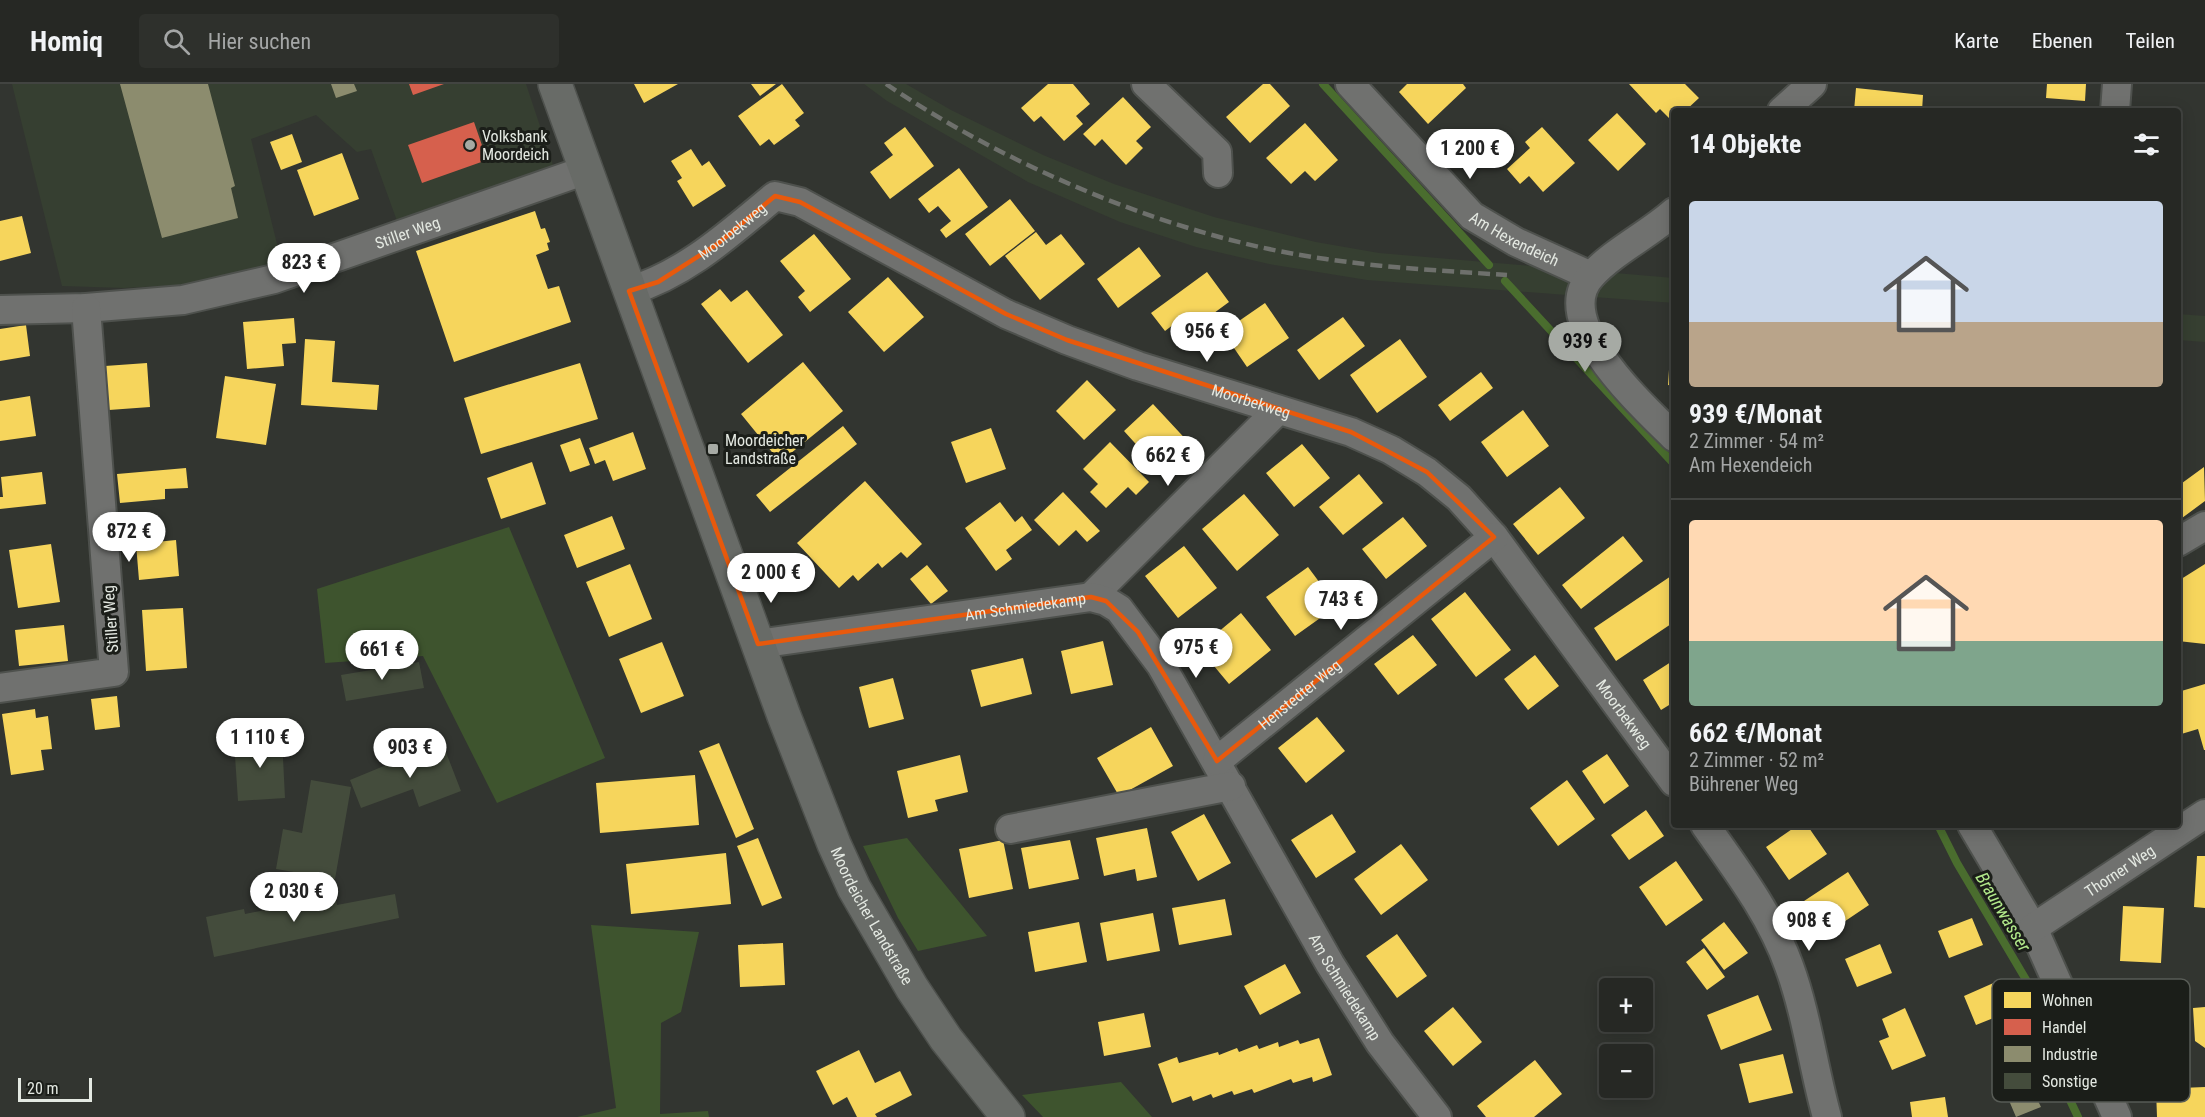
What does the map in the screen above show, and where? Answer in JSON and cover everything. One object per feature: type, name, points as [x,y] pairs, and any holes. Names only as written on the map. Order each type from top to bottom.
[{"type":"main road","name":"Moordeicher Landstraße","points":[[555,84],[758,644],[814,793],[854,888],[927,1011],[982,1087],[1008,1117]]},
{"type":"street","points":[[1146,84],[1216,152],[1218,173]]},
{"type":"street","name":"Am Hexendeich","points":[[1350,84],[1472,216],[1516,242],[1589,279]]},
{"type":"street","points":[[1785,108],[1812,84]]},
{"type":"street","points":[[2115,108],[2117,84]]},
{"type":"street","name":"Stiller Weg","points":[[0,310],[86,308],[183,300],[274,279],[586,170]]},
{"type":"street","name":"Moorbekweg","points":[[629,291],[658,282],[716,245],[775,195],[800,202],[996,309],[1057,336],[1138,366],[1351,432],[1391,450],[1444,485],[1494,537],[1671,778]]},
{"type":"street","points":[[1671,214],[1589,279],[1579,300],[1581,319],[1612,371],[1671,434]]},
{"type":"street","name":"Stiller Weg","points":[[0,688],[114,672],[86,308]]},
{"type":"street","points":[[1091,597],[1278,410]]},
{"type":"street","points":[[2181,540],[2205,526]]},
{"type":"street","name":"Henstedter Weg","points":[[1217,760],[1494,537]]},
{"type":"street","name":"Am Schmiedekamp","points":[[758,644],[1091,597],[1106,601],[1119,609],[1138,632],[1217,760],[1330,964],[1380,1043],[1437,1117]]},
{"type":"street","points":[[1010,829],[1231,786]]},
{"type":"street","name":"Thorner Weg","points":[[2033,928],[2205,814]]},
{"type":"street","points":[[1707,828],[1740,873],[1764,914],[1788,963],[1803,1013],[1827,1117]]},
{"type":"street","points":[[1974,828],[2033,928],[2056,979]]},
{"type":"street","points":[[2110,1102],[2117,1117]]},
{"type":"highlighted area","points":[[775,196],[800,202],[1006,314],[1067,340],[1351,432],[1427,472],[1494,537],[1217,761],[1138,632],[1106,601],[1091,597],[758,644],[629,291],[658,282],[716,245]]},
{"type":"shaded area","points":[[12,84],[526,84],[553,165],[397,221],[371,149],[357,152],[316,115],[251,139],[281,260],[249,272],[199,284],[124,288],[62,286]]},
{"type":"shaded area","points":[[864,84],[906,84],[951,110],[1043,155],[1114,184],[1214,217],[1316,242],[1379,253],[1671,278],[1671,303],[1367,280],[1269,264],[1196,247],[1120,222],[1028,182],[887,101]]},
{"type":"shaded area","points":[[2181,314],[2205,316],[2205,342],[2181,340]]},
{"type":"green space","points":[[509,527],[605,758],[497,803],[423,656],[325,663],[317,589]]},
{"type":"green space","points":[[907,838],[987,936],[918,951],[898,918],[863,846]]},
{"type":"green space","points":[[591,925],[699,932],[681,1012],[661,1023],[660,1114],[708,1111],[709,1117],[577,1117],[616,1108]]},
{"type":"green space","points":[[1121,1082],[1152,1117],[1043,1117],[1022,1095]]},
{"type":"building: Wohnen","points":[[634,84],[678,84],[644,103]]},
{"type":"building: Wohnen","points":[[751,84],[776,84],[760,96]]},
{"type":"building: Wohnen","points":[[782,84],[804,113],[795,120],[800,126],[774,145],[769,139],[760,146],[738,116]]},
{"type":"building: Wohnen","points":[[1048,84],[1073,84],[1090,104],[1076,116],[1083,124],[1064,141],[1041,116],[1034,122],[1021,108]]},
{"type":"building: Wohnen","points":[[1263,84],[1270,84],[1290,106],[1250,143],[1226,117]]},
{"type":"building: Wohnen","points":[[1407,84],[1463,84],[1466,88],[1428,124],[1399,92]]},
{"type":"building: Wohnen","points":[[1629,84],[1685,84],[1699,98],[1688,108],[1671,108],[1671,120],[1660,109],[1656,113]]},
{"type":"building: Wohnen","points":[[2047,84],[2086,84],[2085,101],[2046,98]]},
{"type":"building: Wohnen","points":[[1856,88],[1923,95],[1922,108],[1854,108]]},
{"type":"building: Wohnen","points":[[1123,97],[1151,127],[1136,141],[1143,148],[1126,165],[1102,139],[1095,146],[1083,134]]},
{"type":"building: Wohnen","points":[[2039,106],[2073,108],[2039,108]]},
{"type":"building: Wohnen","points":[[1617,113],[1646,144],[1618,171],[1588,140]]},
{"type":"building: Wohnen","points":[[1305,123],[1338,160],[1315,181],[1305,171],[1291,184],[1266,158]]},
{"type":"building: Wohnen","points":[[905,127],[934,166],[890,199],[870,172],[893,155],[884,143]]},
{"type":"building: Wohnen","points":[[1542,127],[1575,163],[1543,192],[1529,176],[1520,184],[1507,169],[1530,148],[1525,142]]},
{"type":"building: Wohnen","points":[[292,134],[302,162],[281,170],[270,142]]},
{"type":"building: Wohnen","points":[[691,149],[702,166],[709,161],[726,186],[693,207],[677,181],[682,178],[671,161]]},
{"type":"building: Wohnen","points":[[342,153],[359,199],[314,216],[297,170]]},
{"type":"building: Wohnen","points":[[959,168],[988,207],[946,238],[940,230],[951,221],[938,206],[929,213],[918,199]]},
{"type":"building: Wohnen","points":[[1010,199],[1035,231],[990,266],[965,234]]},
{"type":"building: Wohnen","points":[[535,211],[541,229],[545,228],[550,242],[547,243],[549,250],[536,255],[548,289],[559,286],[571,322],[454,362],[416,251]]},
{"type":"building: Wohnen","points":[[22,216],[31,253],[0,261],[0,221]]},
{"type":"building: Wohnen","points":[[1036,232],[1046,245],[1061,234],[1085,264],[1040,300],[1005,256]]},
{"type":"building: Wohnen","points":[[814,234],[851,279],[810,312],[798,297],[805,291],[780,261]]},
{"type":"building: Wohnen","points":[[1139,247],[1161,276],[1118,308],[1097,279]]},
{"type":"building: Wohnen","points":[[1207,272],[1229,302],[1195,327],[1186,315],[1165,331],[1151,313]]},
{"type":"building: Wohnen","points":[[888,277],[924,317],[884,352],[848,312]]},
{"type":"building: Wohnen","points":[[720,289],[731,302],[747,290],[783,335],[748,363],[701,304]]},
{"type":"building: Wohnen","points":[[1265,303],[1289,338],[1247,367],[1223,332]]},
{"type":"building: Wohnen","points":[[1343,317],[1365,346],[1319,380],[1297,350]]},
{"type":"building: Wohnen","points":[[294,318],[296,343],[282,344],[284,366],[247,369],[243,322]]},
{"type":"building: Wohnen","points":[[26,325],[30,356],[0,361],[0,329]]},
{"type":"building: Wohnen","points":[[305,339],[335,341],[332,382],[379,385],[377,410],[301,405]]},
{"type":"building: Wohnen","points":[[1400,339],[1427,377],[1377,413],[1350,375]]},
{"type":"building: Wohnen","points":[[1671,339],[1671,386],[1668,385]]},
{"type":"building: Wohnen","points":[[803,362],[843,411],[780,462],[741,414]]},
{"type":"building: Wohnen","points":[[147,363],[150,407],[109,410],[105,366]]},
{"type":"building: Wohnen","points":[[580,363],[598,419],[481,454],[464,398]]},
{"type":"building: Wohnen","points":[[1481,372],[1493,388],[1450,421],[1438,405]]},
{"type":"building: Wohnen","points":[[225,376],[276,384],[266,445],[216,438]]},
{"type":"building: Wohnen","points":[[1087,380],[1116,410],[1084,440],[1056,411]]},
{"type":"building: Wohnen","points":[[30,396],[36,436],[0,441],[0,401]]},
{"type":"building: Wohnen","points":[[1153,404],[1192,446],[1162,473],[1124,431]]},
{"type":"building: Wohnen","points":[[1523,410],[1549,446],[1507,477],[1481,442]]},
{"type":"building: Wohnen","points":[[843,426],[857,444],[770,512],[756,495]]},
{"type":"building: Wohnen","points":[[991,428],[1006,469],[966,483],[951,442]]},
{"type":"building: Wohnen","points":[[633,432],[646,469],[613,481],[605,460],[595,464],[589,448]]},
{"type":"building: Wohnen","points":[[580,438],[590,465],[570,472],[560,445]]},
{"type":"building: Wohnen","points":[[1110,442],[1149,482],[1136,495],[1128,487],[1106,508],[1090,492],[1098,484],[1083,469]]},
{"type":"building: Wohnen","points":[[1302,444],[1330,478],[1294,507],[1266,473]]},
{"type":"building: Wohnen","points":[[532,462],[546,504],[501,519],[487,478]]},
{"type":"building: Wohnen","points":[[2204,467],[2205,501],[2181,519],[2181,484]]},
{"type":"building: Wohnen","points":[[186,468],[188,488],[165,489],[165,499],[120,503],[117,474]]},
{"type":"building: Wohnen","points":[[42,472],[46,504],[0,509],[0,497],[3,497],[1,477]]},
{"type":"building: Wohnen","points":[[1359,474],[1383,503],[1343,535],[1319,507]]},
{"type":"building: Wohnen","points":[[865,481],[922,544],[907,558],[901,552],[882,568],[878,563],[858,581],[853,575],[839,588],[797,543]]},
{"type":"building: Wohnen","points":[[1560,487],[1585,518],[1538,555],[1513,524]]},
{"type":"building: Wohnen","points":[[1063,492],[1100,531],[1087,542],[1076,530],[1059,546],[1034,520]]},
{"type":"building: Wohnen","points":[[1244,494],[1279,535],[1237,571],[1202,529]]},
{"type":"building: Wohnen","points":[[1000,502],[1015,522],[1022,516],[1032,530],[1006,550],[1012,559],[996,571],[965,528]]},
{"type":"building: Wohnen","points":[[612,516],[625,549],[577,568],[564,535]]},
{"type":"building: Wohnen","points":[[1403,517],[1427,546],[1386,579],[1362,549]]},
{"type":"building: Wohnen","points":[[1623,536],[1643,561],[1581,609],[1562,585]]},
{"type":"building: Wohnen","points":[[176,540],[179,576],[139,580],[136,544]]},
{"type":"building: Wohnen","points":[[51,544],[60,602],[18,608],[9,550]]},
{"type":"building: Wohnen","points":[[1184,546],[1217,588],[1178,618],[1145,576]]},
{"type":"building: Wohnen","points":[[630,564],[652,619],[609,637],[586,582]]},
{"type":"building: Wohnen","points":[[2205,564],[2205,644],[2181,641],[2181,579]]},
{"type":"building: Wohnen","points":[[927,565],[948,591],[931,604],[910,579]]},
{"type":"building: Wohnen","points":[[1308,567],[1337,606],[1295,636],[1266,597]]},
{"type":"building: Wohnen","points":[[1671,576],[1671,624],[1616,661],[1594,628]]},
{"type":"building: Wohnen","points":[[1465,592],[1511,650],[1476,677],[1431,619]]},
{"type":"building: Wohnen","points":[[183,608],[187,668],[146,671],[142,610]]},
{"type":"building: Wohnen","points":[[1241,613],[1271,650],[1229,684],[1199,648]]},
{"type":"building: Wohnen","points":[[64,625],[68,661],[19,666],[15,630]]},
{"type":"building: Wohnen","points":[[1413,635],[1437,665],[1398,695],[1374,664]]},
{"type":"building: Wohnen","points":[[1103,641],[1113,685],[1071,694],[1061,651]]},
{"type":"building: Wohnen","points":[[662,642],[684,696],[641,713],[619,659]]},
{"type":"building: Wohnen","points":[[1535,655],[1559,686],[1528,710],[1504,679]]},
{"type":"building: Wohnen","points":[[1023,658],[1032,694],[981,707],[971,670]]},
{"type":"building: Wohnen","points":[[1671,662],[1671,704],[1661,710],[1643,680]]},
{"type":"building: Wohnen","points":[[893,678],[904,719],[869,728],[859,687]]},
{"type":"building: Wohnen","points":[[2205,684],[2205,750],[2198,729],[2181,734],[2181,691]]},
{"type":"building: Wohnen","points":[[117,696],[120,727],[95,730],[91,699]]},
{"type":"building: Wohnen","points":[[35,709],[36,718],[48,716],[52,749],[41,750],[44,770],[11,775],[2,714]]},
{"type":"building: Wohnen","points":[[1317,717],[1345,751],[1306,783],[1278,748]]},
{"type":"building: Wohnen","points":[[1151,727],[1173,766],[1119,796],[1097,758]]},
{"type":"building: Wohnen","points":[[719,743],[754,829],[736,838],[699,751]]},
{"type":"building: Wohnen","points":[[1607,754],[1629,786],[1604,804],[1582,771]]},
{"type":"building: Wohnen","points":[[960,755],[968,792],[935,800],[938,811],[908,818],[897,771]]},
{"type":"building: Wohnen","points":[[695,775],[699,825],[600,833],[596,783]]},
{"type":"building: Wohnen","points":[[1567,780],[1595,819],[1558,846],[1530,808]]},
{"type":"building: Wohnen","points":[[1646,810],[1664,836],[1629,860],[1611,835]]},
{"type":"building: Wohnen","points":[[1204,814],[1231,863],[1198,881],[1171,832]]},
{"type":"building: Wohnen","points":[[1332,814],[1356,852],[1316,878],[1291,840]]},
{"type":"building: Wohnen","points":[[1147,828],[1157,877],[1137,881],[1135,869],[1104,876],[1096,838]]},
{"type":"building: Wohnen","points":[[1794,828],[1809,828],[1827,854],[1789,880],[1766,847]]},
{"type":"building: Wohnen","points":[[758,838],[782,898],[762,906],[737,846]]},
{"type":"building: Wohnen","points":[[1003,840],[1013,889],[969,898],[959,849]]},
{"type":"building: Wohnen","points":[[1070,840],[1079,879],[1029,889],[1021,848]]},
{"type":"building: Wohnen","points":[[1401,844],[1428,880],[1381,915],[1354,879]]},
{"type":"building: Wohnen","points":[[726,853],[731,904],[631,914],[626,864]]},
{"type":"building: Wohnen","points":[[2197,856],[2205,856],[2205,908],[2194,907]]},
{"type":"building: Wohnen","points":[[1676,861],[1703,900],[1666,926],[1639,887]]},
{"type":"building: Wohnen","points":[[1848,872],[1869,905],[1826,934],[1804,901]]},
{"type":"building: Wohnen","points":[[1225,899],[1232,935],[1179,945],[1172,908]]},
{"type":"building: Wohnen","points":[[2123,906],[2164,908],[2161,963],[2120,961]]},
{"type":"building: Wohnen","points":[[1153,913],[1160,951],[1107,961],[1100,923]]},
{"type":"building: Wohnen","points":[[1972,918],[1983,945],[1949,958],[1938,931]]},
{"type":"building: Wohnen","points":[[1079,922],[1087,962],[1035,972],[1028,932]]},
{"type":"building: Wohnen","points":[[1724,922],[1748,953],[1724,970],[1701,940]]},
{"type":"building: Wohnen","points":[[1397,934],[1427,976],[1397,998],[1366,956]]},
{"type":"building: Wohnen","points":[[783,943],[785,985],[740,987],[738,945]]},
{"type":"building: Wohnen","points":[[1880,944],[1892,973],[1857,987],[1845,959]]},
{"type":"building: Wohnen","points":[[1704,948],[1725,977],[1707,990],[1686,962]]},
{"type":"building: Wohnen","points":[[1285,964],[1301,993],[1260,1015],[1244,986]]},
{"type":"building: Wohnen","points":[[1992,984],[1992,1019],[1976,1025],[1964,996]]},
{"type":"building: Wohnen","points":[[1758,995],[1772,1030],[1721,1050],[1707,1015]]},
{"type":"building: Wohnen","points":[[1453,1007],[1482,1042],[1453,1066],[1424,1031]]},
{"type":"building: Wohnen","points":[[2205,1007],[2205,1048],[2195,1041],[2193,1008]]},
{"type":"building: Wohnen","points":[[1905,1008],[1926,1056],[1892,1070],[1879,1041],[1889,1037],[1882,1019]]},
{"type":"building: Wohnen","points":[[1144,1013],[1151,1047],[1104,1056],[1098,1022]]},
{"type":"building: Wohnen","points":[[1319,1038],[1332,1075],[1313,1082],[1312,1077],[1293,1083],[1291,1079],[1254,1093],[1252,1089],[1234,1095],[1232,1091],[1213,1098],[1211,1094],[1193,1101],[1191,1096],[1172,1103],[1158,1064],[1177,1057],[1179,1063],[1218,1052],[1219,1055],[1237,1048],[1239,1052],[1257,1045],[1259,1049],[1278,1042],[1279,1047],[1298,1040],[1300,1044]]},
{"type":"building: Wohnen","points":[[859,1050],[875,1083],[900,1071],[912,1095],[875,1114],[877,1117],[857,1117],[847,1097],[833,1105],[816,1071]]},
{"type":"building: Wohnen","points":[[1783,1054],[1793,1093],[1749,1103],[1739,1064]]},
{"type":"building: Wohnen","points":[[1535,1060],[1562,1094],[1534,1117],[1486,1117],[1477,1106]]},
{"type":"building: Wohnen","points":[[2205,1087],[2205,1117],[2157,1117],[2156,1102],[2190,1102],[2190,1088]]},
{"type":"building: Wohnen","points":[[1945,1097],[1948,1117],[1912,1117],[1910,1102]]},
{"type":"building: Handel","points":[[409,84],[444,84],[413,95]]},
{"type":"building: Handel","points":[[474,122],[487,160],[422,183],[408,145]]},
{"type":"building: Industrie","points":[[120,84],[208,84],[235,186],[231,188],[238,218],[162,238]]},
{"type":"building: Industrie","points":[[331,84],[354,84],[357,91],[336,98]]},
{"type":"building: Industrie","points":[[2010,1102],[2039,1102],[2041,1107],[2016,1117]]},
{"type":"building: Sonstige","points":[[419,662],[424,688],[346,701],[341,675]]},
{"type":"building: Sonstige","points":[[282,738],[285,798],[238,801],[234,741]]},
{"type":"building: Sonstige","points":[[442,742],[461,791],[419,807],[413,789],[361,808],[350,780]]},
{"type":"building: Sonstige","points":[[311,780],[351,787],[335,879],[276,869],[283,829],[302,833]]},
{"type":"building: Sonstige","points":[[395,894],[399,918],[214,957],[206,917],[244,909],[245,914],[335,896],[337,905]]},
{"type":"waterway","name":"Braunwasser","points":[[1323,84],[1489,265]]},
{"type":"waterway","name":"Braunwasser","points":[[1505,281],[1671,461]]},
{"type":"waterway","name":"Braunwasser","points":[[1940,828],[1957,863],[2026,979]]},
{"type":"waterway","name":"Braunwasser","points":[[2071,1102],[2078,1117]]},
{"type":"railway","points":[[886,84],[934,115],[1041,171],[1097,196],[1212,235],[1326,259],[1416,269],[1507,275]]},
{"type":"place","name":"Volksbank Moordeich","points":[[470,145]]},
{"type":"place","name":"Moordeicher Landstraße","points":[[713,449]]}]
